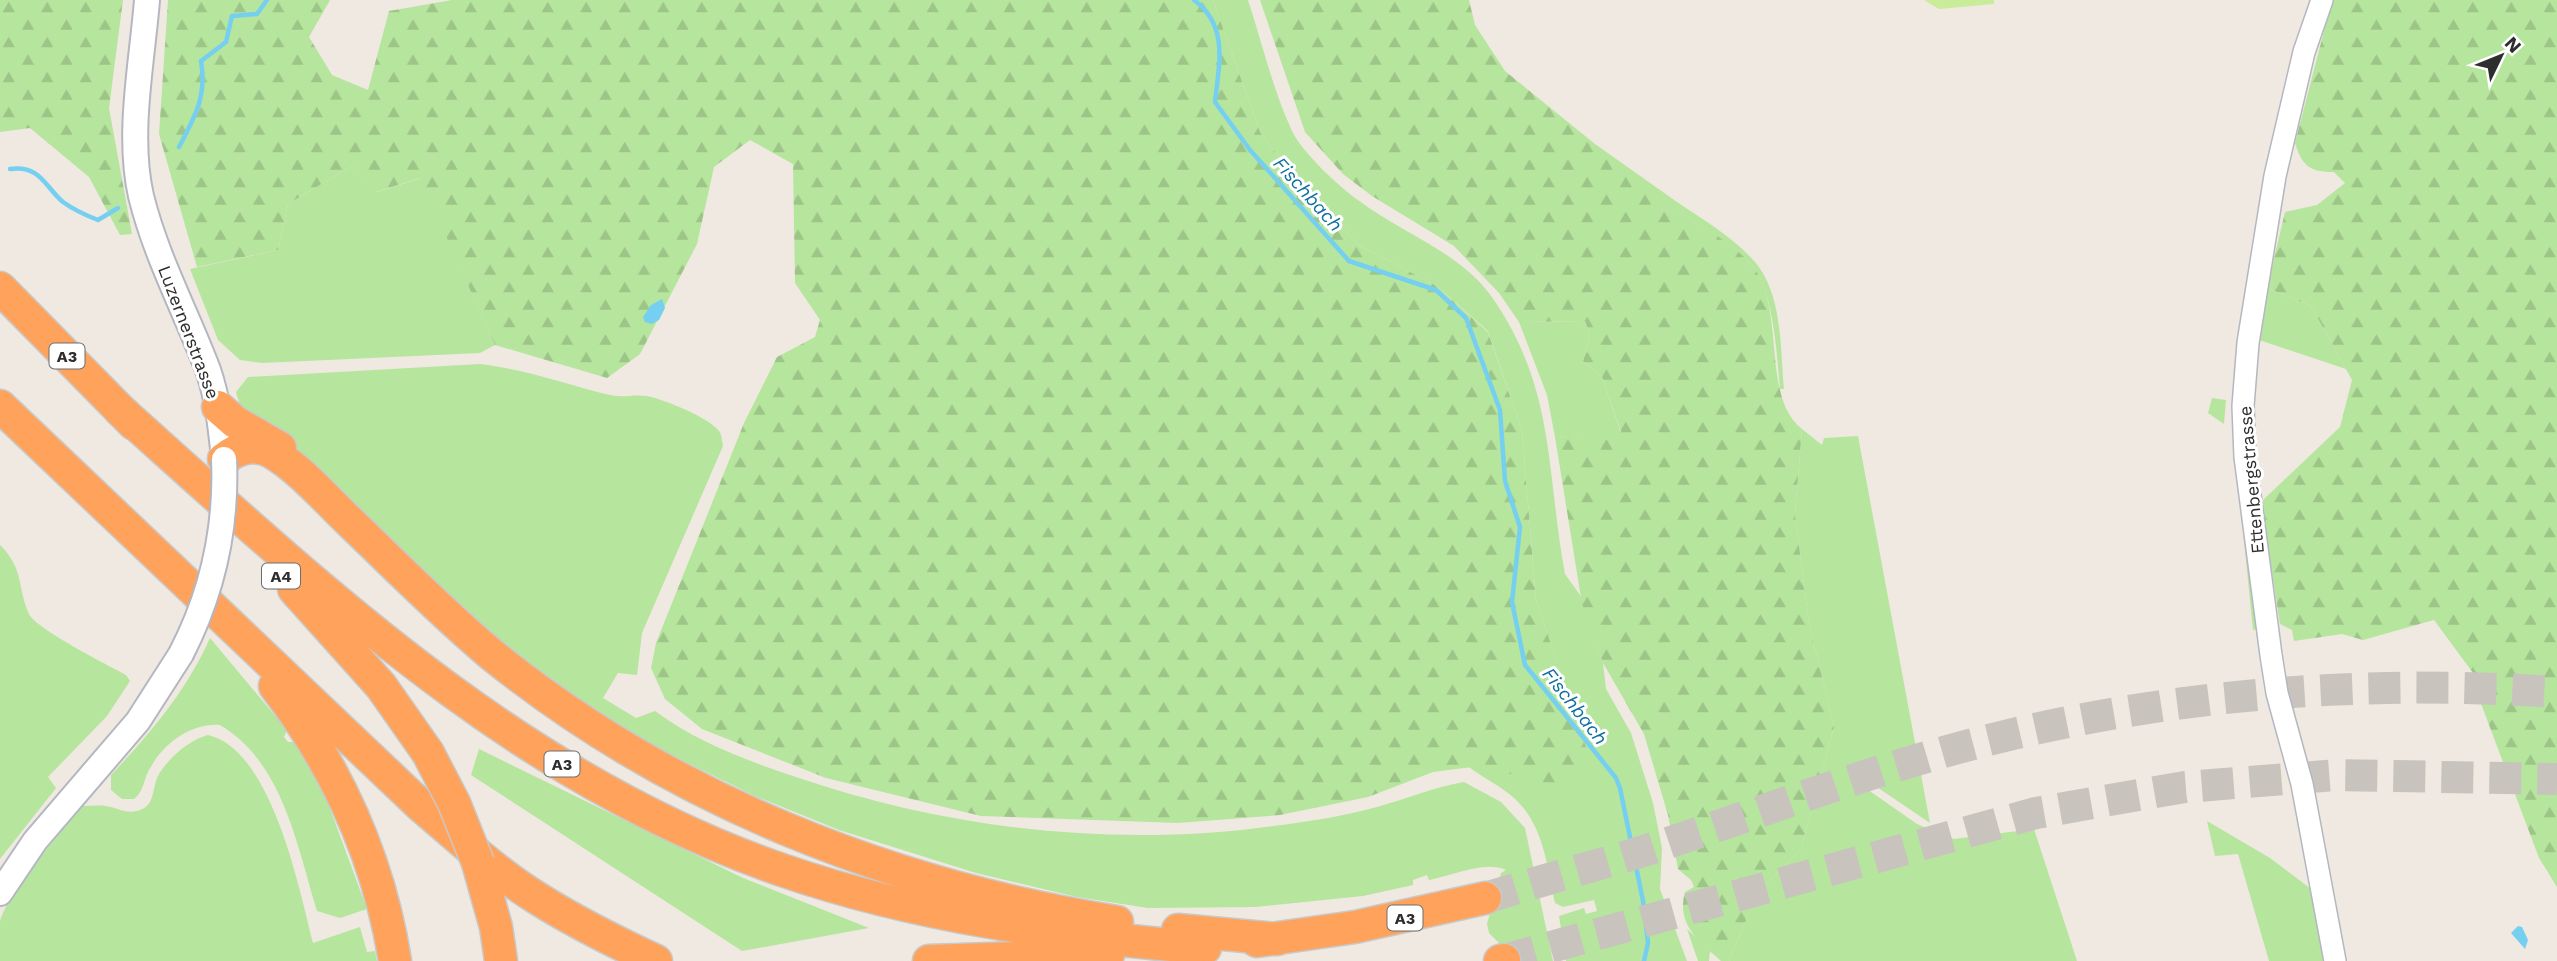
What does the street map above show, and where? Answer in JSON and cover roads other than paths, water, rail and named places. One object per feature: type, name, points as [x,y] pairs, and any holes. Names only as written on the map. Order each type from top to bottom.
[{"type":"highway","name":"A3","points":[[0,289],[120,410],[334,601],[409,661],[549,757],[643,810],[773,866],[877,897],[1033,930],[1205,948],[1392,920],[1485,898]]},
{"type":"highway","points":[[0,406],[421,805],[490,864],[536,898],[606,938],[656,961]]},
{"type":"highway","points":[[218,407],[235,422],[282,449],[305,479]]},
{"type":"highway","name":"A4","points":[[120,410],[341,640],[381,686],[428,754],[454,803],[478,863],[501,957]]},
{"type":"highway","points":[[225,459],[238,450],[258,447],[272,452],[305,479]]},
{"type":"highway","name":"A3","points":[[305,479],[482,646],[604,737],[740,810],[870,861],[961,888],[1094,918],[1153,928],[1278,939]]},
{"type":"highway","points":[[219,616],[302,722],[338,783],[366,850],[384,906],[396,961]]},
{"type":"highway","points":[[929,961],[1037,959],[1205,948]]},
{"type":"main road","name":"Luzernerstrasse","points":[[0,893],[35,841],[138,721],[181,654],[201,612],[218,555],[225,509],[225,459],[218,407],[208,373],[150,228],[141,193],[136,132],[147,0]]},
{"type":"street","name":"Ettenbergstrasse","points":[[2322,0],[2304,52],[2272,195],[2248,343],[2243,406],[2245,457],[2277,692],[2302,784],[2335,961]]},
{"type":"water","points":[[662,299],[665,308],[659,320],[652,324],[645,322],[643,317],[651,305]]},
{"type":"water","points":[[2518,926],[2522,927],[2528,940],[2525,949],[2511,933]]},
{"type":"waterway","points":[[179,147],[195,116],[201,96],[201,61],[226,42],[232,16],[257,14],[267,0]]},
{"type":"waterway","name":"Fischbach","points":[[1194,0],[1205,10],[1217,34],[1219,60],[1215,102],[1250,150],[1349,261],[1436,290],[1466,318],[1500,410],[1505,481],[1520,527],[1512,602],[1525,665],[1616,778],[1643,901],[1648,943],[1644,961]]},
{"type":"waterway","points":[[10,169],[29,170],[36,174],[63,202],[98,220],[118,208]]},
{"type":"tunnel","points":[[1485,898],[1650,849],[1830,787],[1921,759],[2013,734],[2080,720],[2215,699],[2352,689],[2557,692]]},
{"type":"tunnel","points":[[1504,960],[2036,813],[2185,787],[2337,775],[2557,779]]}]
